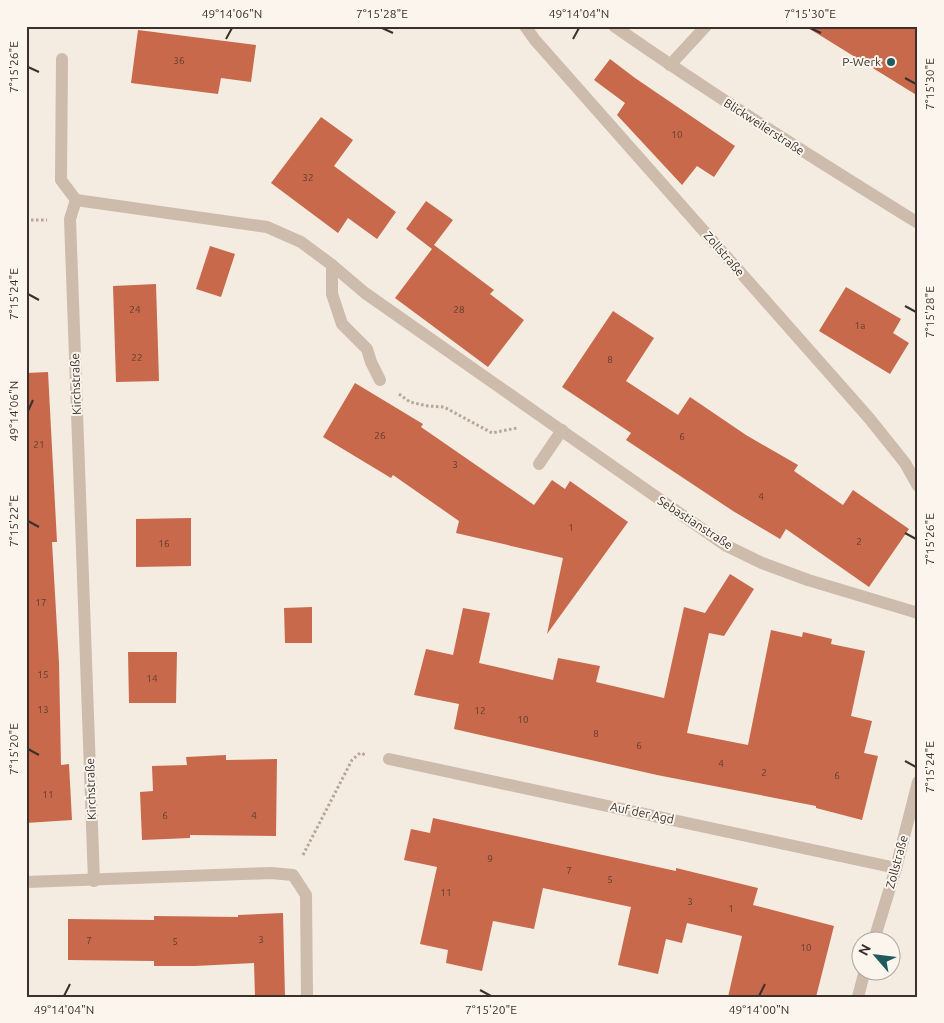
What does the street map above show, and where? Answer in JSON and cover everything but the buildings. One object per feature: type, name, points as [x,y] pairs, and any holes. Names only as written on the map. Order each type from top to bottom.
[{"type":"street","name":"Zollstraße","points":[[525,26],[535,40],[869,418],[905,463],[918,486]]},
{"type":"street","name":"Blickweilerstraße","points":[[614,26],[789,144],[918,223]]},
{"type":"street","points":[[670,65],[706,26]]},
{"type":"street","points":[[62,59],[61,180],[76,200],[267,227],[301,242],[332,265],[332,294],[342,324],[368,349],[371,362],[380,380]]},
{"type":"street","name":"Kirchstraße","points":[[76,200],[70,220],[94,881]]},
{"type":"street","name":"Sebastianstraße","points":[[332,265],[365,293],[725,545],[762,563],[808,580],[918,613]]},
{"type":"street","points":[[539,464],[562,430]]},
{"type":"street","name":"Auf der Agd","points":[[389,759],[896,868]]},
{"type":"street","name":"Zollstraße","points":[[877,930],[896,868],[918,782]]},
{"type":"street","points":[[26,882],[293,874],[306,895],[307,997]]},
{"type":"street","points":[[858,997],[863,980]]},
{"type":"path","points":[[380,380],[410,402],[444,407],[492,433],[518,427]]},
{"type":"path","points":[[308,845],[352,760],[360,753],[389,759]]},
{"type":"place","name":"P-Werk","points":[[891,62]]}]
